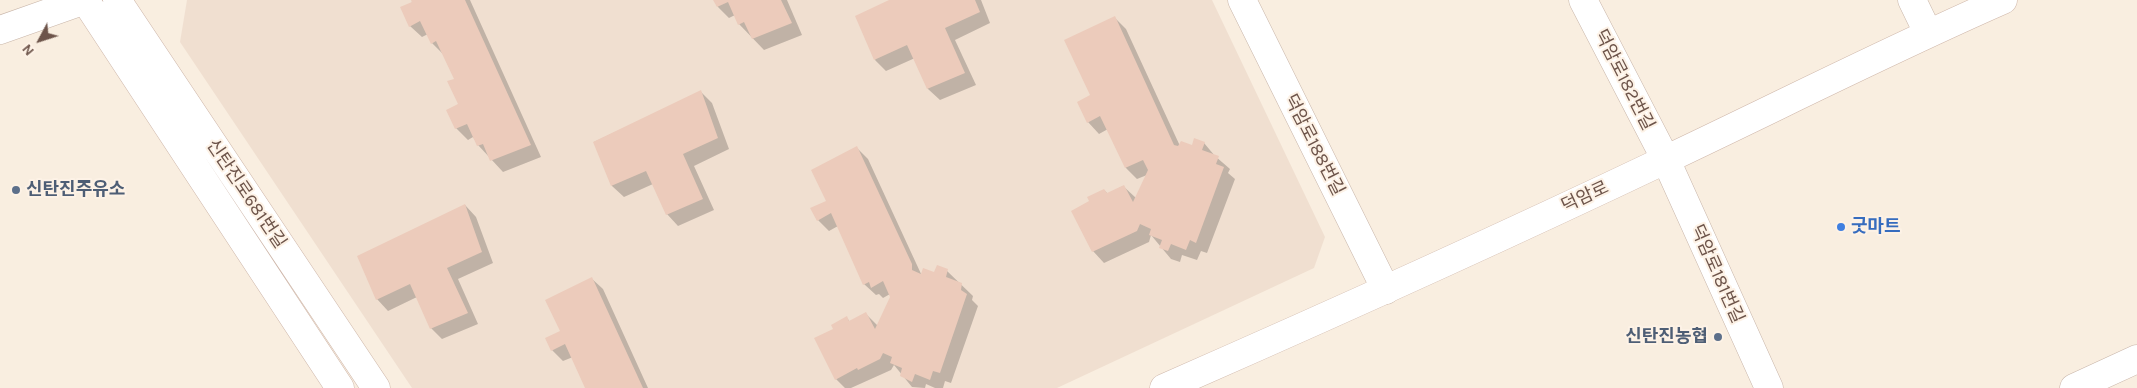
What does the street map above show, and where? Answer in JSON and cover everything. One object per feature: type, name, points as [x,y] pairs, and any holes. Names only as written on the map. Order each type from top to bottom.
[{"type":"street","name":"신탄진로681번길","points":[[85,0],[340,388]]},
{"type":"street","points":[[0,30],[85,0]]},
{"type":"street","name":"신탄진로681번길","points":[[117,0],[376,388]]},
{"type":"street","name":"덕암로188번길","points":[[1242,0],[1386,290]]},
{"type":"street","name":"덕암로182번길","points":[[1583,0],[1666,160]]},
{"type":"street","points":[[1912,0],[1928,33]]},
{"type":"street","name":"덕암로","points":[[1164,388],[1386,290],[1666,160],[1928,33],[2002,0]]},
{"type":"street","name":"덕암로181번길","points":[[1666,160],[1769,388]]},
{"type":"street","points":[[2074,388],[2107,381],[2137,359]]},
{"type":"shaded area","points":[[187,0],[1212,0],[1325,237],[1314,268],[1057,388],[412,388],[180,42]]},
{"type":"building","points":[[411,0],[465,0],[531,145],[490,161],[483,144],[477,146],[467,124],[455,129],[446,110],[458,104],[447,81],[454,79],[436,41],[431,44],[420,21],[409,27],[400,7],[412,2]]},
{"type":"building","points":[[713,0],[781,0],[792,23],[752,39],[744,22],[738,25],[728,2],[717,7]]},
{"type":"building","points":[[889,0],[975,0],[980,12],[945,28],[965,73],[927,89],[907,45],[874,60],[855,16]]},
{"type":"building","points":[[1115,16],[1174,145],[1178,146],[1181,141],[1192,145],[1194,138],[1205,142],[1202,150],[1219,156],[1216,164],[1224,167],[1196,243],[1190,240],[1186,250],[1171,244],[1168,251],[1159,248],[1162,240],[1149,235],[1151,229],[1140,224],[1137,231],[1092,252],[1071,211],[1089,201],[1087,197],[1104,189],[1107,193],[1124,185],[1133,202],[1148,170],[1143,160],[1125,168],[1100,116],[1087,123],[1077,102],[1090,95],[1064,40]]},
{"type":"building","points":[[701,90],[718,138],[683,154],[703,199],[666,215],[646,171],[611,186],[593,142]]},
{"type":"building","points":[[857,146],[912,264],[912,270],[921,274],[923,268],[934,272],[937,265],[948,269],[946,277],[962,283],[961,290],[967,294],[940,373],[933,371],[930,380],[915,374],[912,382],[900,376],[902,368],[890,363],[892,357],[883,353],[880,359],[858,370],[857,368],[835,380],[814,338],[833,329],[831,325],[847,316],[849,321],[866,312],[875,329],[890,297],[883,281],[871,288],[869,282],[863,285],[831,213],[817,221],[810,208],[826,201],[811,170]]},
{"type":"building","points":[[465,204],[482,252],[447,268],[468,313],[430,329],[410,284],[376,300],[357,256]]},
{"type":"building","points":[[592,277],[643,388],[585,388],[565,344],[551,351],[545,338],[560,331],[545,300]]},
{"type":"place","name":"신탄진주유소","points":[[16,190]]},
{"type":"place","name":"굿마트","points":[[1841,227]]},
{"type":"place","name":"신탄진농협","points":[[1718,337]]}]
